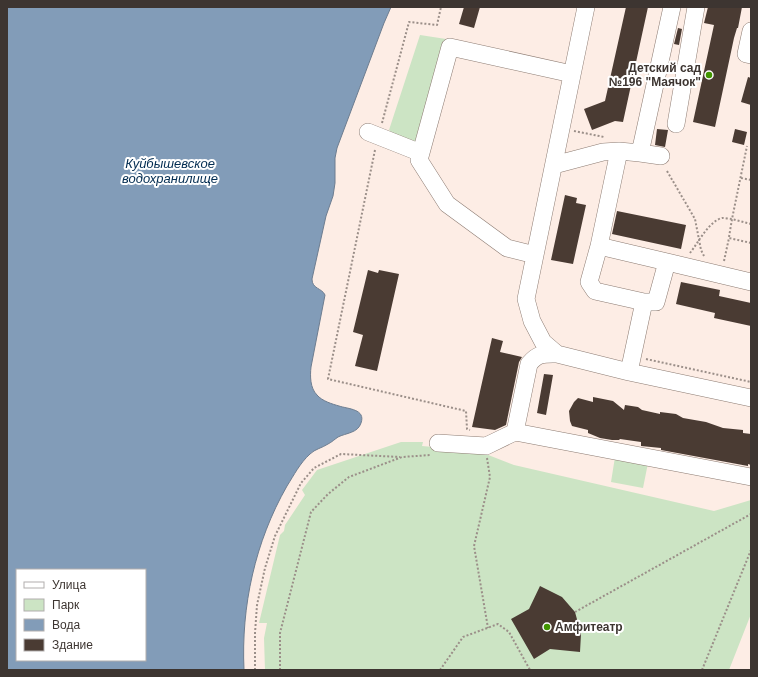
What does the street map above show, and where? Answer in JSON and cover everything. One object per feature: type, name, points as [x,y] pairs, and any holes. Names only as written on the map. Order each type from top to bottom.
[{"type":"lane","points":[[557,354],[543,342],[532,321],[526,299],[586,7]]},
{"type":"lane","points":[[640,153],[672,7]]},
{"type":"lane","points":[[676,124],[696,7]]},
{"type":"lane","points":[[751,32],[746,54],[751,55]]},
{"type":"lane","points":[[535,255],[507,248],[446,204],[419,160],[450,47],[572,74]]},
{"type":"lane","points":[[373,134],[421,153]]},
{"type":"lane","points":[[554,165],[603,152],[614,145],[640,153],[664,163]]},
{"type":"lane","points":[[614,145],[599,246],[589,282],[595,291],[644,302],[656,302],[671,263]]},
{"type":"lane","points":[[599,246],[751,282]]},
{"type":"lane","points":[[629,372],[644,302]]},
{"type":"lane","points":[[515,432],[529,364],[535,357],[544,354],[557,354],[629,372],[751,398]]},
{"type":"lane","points":[[438,443],[486,446],[515,432],[751,477]]},
{"type":"path","points":[[441,7],[437,25],[410,22],[373,134],[328,379],[466,411],[467,429],[475,431]]},
{"type":"path","points":[[571,131],[614,145]]},
{"type":"path","points":[[717,274],[728,238],[747,146]]},
{"type":"path","points":[[664,163],[695,219],[701,250],[717,274]]},
{"type":"path","points":[[741,178],[751,180]]},
{"type":"path","points":[[671,263],[681,256],[690,253],[707,229],[722,218],[751,224]]},
{"type":"path","points":[[728,238],[751,243]]},
{"type":"path","points":[[255,670],[255,633],[258,605],[265,568],[275,536],[301,483],[314,468],[341,454],[402,457],[436,454],[438,443]]},
{"type":"path","points":[[486,446],[490,477],[474,546],[488,628]]},
{"type":"path","points":[[280,670],[280,633],[311,512],[328,494],[349,477],[402,457]]},
{"type":"path","points":[[575,612],[751,514]]},
{"type":"path","points":[[702,670],[751,550]]},
{"type":"path","points":[[440,670],[463,638],[498,624],[509,632],[530,670]]},
{"type":"green space","points":[[420,35],[446,39],[417,146],[399,140],[389,130]]},
{"type":"green space","points":[[401,442],[423,442],[422,446],[478,451],[514,465],[714,511],[751,500],[751,614],[729,670],[265,670],[264,638],[267,623],[259,623],[280,535],[284,531],[285,525],[305,495],[302,490],[317,470]]},
{"type":"green space","points":[[615,457],[648,463],[643,488],[611,482]]},
{"type":"water","name":"Куйбышевское водохранилище","points":[[7,7],[391,7],[337,148],[333,196],[326,216],[312,279],[315,287],[322,291],[325,295],[311,367],[312,385],[317,395],[324,401],[359,412],[362,418],[361,423],[355,431],[338,437],[312,452],[300,465],[276,507],[266,529],[252,575],[245,622],[244,670],[7,670]]},
{"type":"building","points":[[464,7],[480,7],[474,28],[459,24]]},
{"type":"building","points":[[626,7],[648,7],[623,122],[615,121],[592,130],[584,109],[605,101]]},
{"type":"building","points":[[708,7],[742,7],[715,127],[693,122],[714,25],[704,23]]},
{"type":"building","points":[[678,28],[682,29],[679,45],[674,44]]},
{"type":"building","points":[[748,77],[751,78],[751,105],[741,102]]},
{"type":"building","points":[[657,129],[668,130],[665,147],[655,145]]},
{"type":"building","points":[[735,129],[747,132],[744,145],[732,142]]},
{"type":"building","points":[[565,195],[577,198],[576,203],[586,205],[573,264],[551,260]]},
{"type":"building","points":[[617,211],[686,225],[681,249],[612,234]]},
{"type":"building","points":[[368,270],[378,273],[379,270],[399,274],[377,371],[355,366],[363,335],[353,332]]},
{"type":"building","points":[[681,282],[720,290],[719,296],[751,303],[751,326],[714,318],[715,313],[676,304]]},
{"type":"building","points":[[492,338],[503,341],[500,352],[522,357],[519,362],[506,425],[495,430],[472,427]]},
{"type":"building","points":[[544,374],[553,375],[546,415],[537,413]]},
{"type":"building","points":[[593,397],[613,401],[624,410],[625,405],[638,407],[642,410],[660,414],[660,412],[676,414],[683,418],[706,422],[723,428],[743,430],[743,433],[751,434],[751,465],[748,464],[748,466],[661,450],[661,448],[641,446],[641,442],[600,438],[588,433],[588,430],[572,426],[569,411],[574,402],[578,398],[593,402]]},
{"type":"building","name":"Амфитеатр","points":[[540,586],[562,597],[575,612],[581,634],[580,652],[550,649],[534,659],[511,619],[529,609]]},
{"type":"place","name":"Детский сад №196 \"Маячок\"","points":[[709,75]]},
{"type":"place","name":"Амфитеатр","points":[[547,627]]}]
